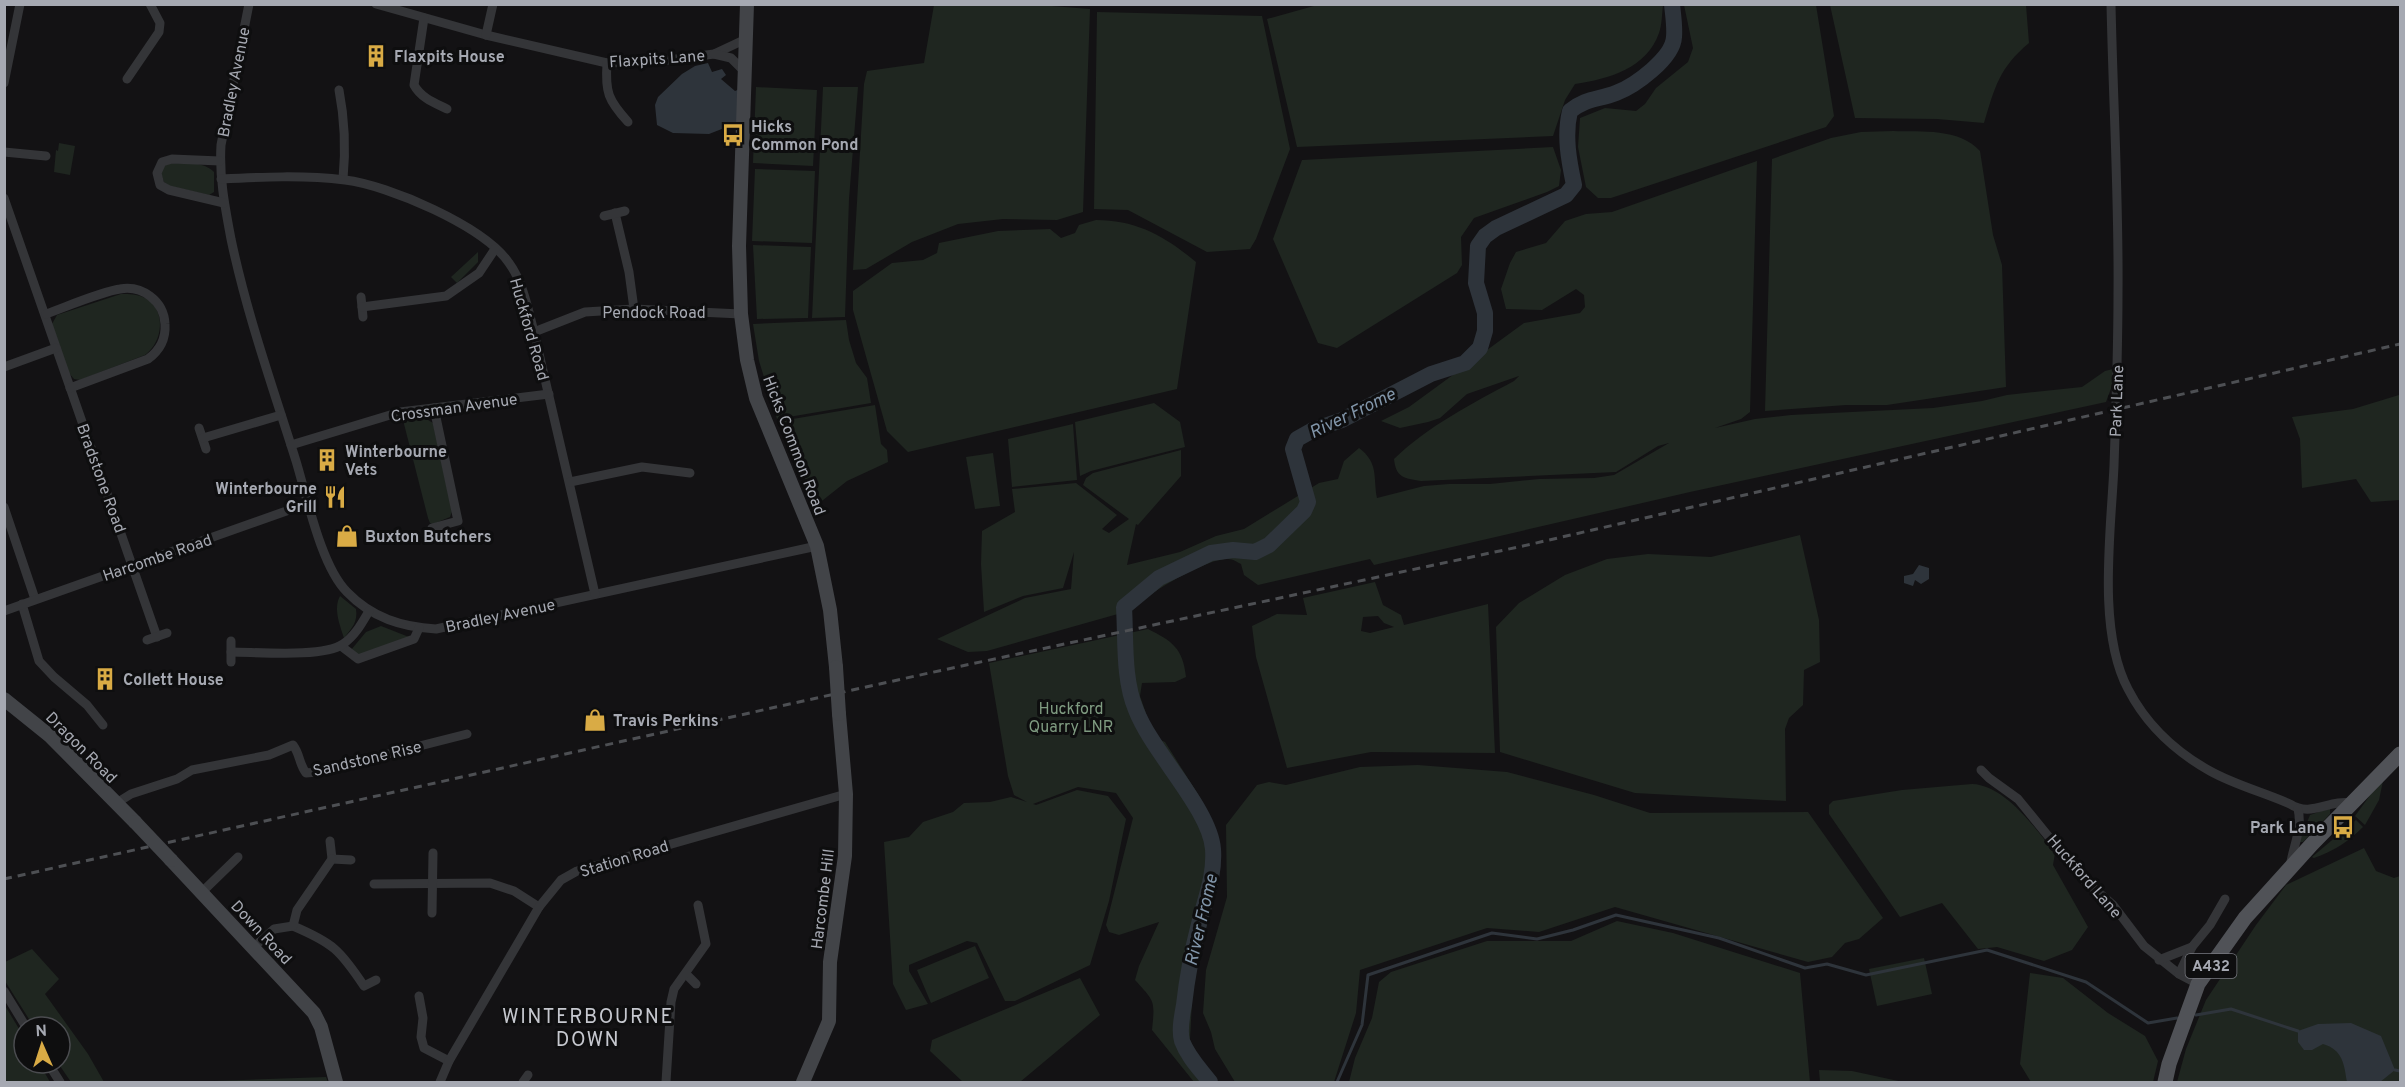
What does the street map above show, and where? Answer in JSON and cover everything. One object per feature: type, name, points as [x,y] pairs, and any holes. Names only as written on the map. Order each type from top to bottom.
[{"type":"main road","name":"A432","points":[[2165,1083],[2169,1064],[2198,984],[2245,918],[2400,754]]},
{"type":"street","points":[[4,83],[20,4]]},
{"type":"street","points":[[127,79],[159,32],[160,23],[150,4]]},
{"type":"street","name":"Bradley Avenue","points":[[249,4],[221,145],[220,161],[224,203],[240,278],[328,564],[345,591],[369,611],[393,623],[436,629],[817,546]]},
{"type":"street","name":"Flaxpits Lane","points":[[376,4],[486,35],[607,63],[661,61],[714,54],[746,39]]},
{"type":"street","points":[[486,35],[493,4]]},
{"type":"street","name":"Hicks Common Road","points":[[747,4],[739,246],[741,314],[747,360],[756,398],[817,546],[830,610],[839,714]]},
{"type":"street","name":"Park Lane","points":[[2111,4],[2118,291],[2109,584],[2111,633],[2117,663],[2135,702],[2164,738],[2210,772],[2298,809]]},
{"type":"street","points":[[424,18],[414,85],[417,92],[429,101],[447,109]]},
{"type":"street","name":"Flaxpits Lane","points":[[714,54],[731,58],[745,72]]},
{"type":"street","points":[[607,63],[608,95],[612,104],[628,122]]},
{"type":"street","points":[[330,100],[339,94],[346,144],[343,179]]},
{"type":"street","points":[[4,152],[46,156]]},
{"type":"street","name":"Bradley Avenue","points":[[220,161],[172,159],[162,162],[157,173],[160,185],[169,190],[224,203]]},
{"type":"street","name":"Huckford Road","points":[[221,179],[269,177],[343,179],[364,183],[450,216],[495,249],[509,263],[522,289],[534,332],[595,594]]},
{"type":"street","name":"Bradstone Road","points":[[4,198],[157,637]]},
{"type":"street","points":[[604,216],[626,211]]},
{"type":"street","points":[[615,213],[629,272],[634,309]]},
{"type":"street","points":[[362,307],[446,296],[478,273],[495,249]]},
{"type":"street","points":[[45,314],[121,289],[146,293],[157,301],[163,313],[165,325],[163,340],[157,352],[148,359],[70,388]]},
{"type":"street","name":"Pendock Road","points":[[534,332],[585,312],[634,309],[741,314]]},
{"type":"street","points":[[4,367],[56,348]]},
{"type":"street","name":"Crossman Avenue","points":[[291,445],[400,412],[549,394]]},
{"type":"street","points":[[432,528],[458,521],[434,408]]},
{"type":"street","points":[[203,438],[282,414]]},
{"type":"street","points":[[199,428],[206,449]]},
{"type":"street","points":[[570,482],[642,467],[690,473]]},
{"type":"street","points":[[676,482],[677,471]]},
{"type":"street","name":"Harcombe Road","points":[[4,611],[309,503]]},
{"type":"street","points":[[4,507],[35,599]]},
{"type":"street","points":[[22,604],[39,661],[87,705],[103,725]]},
{"type":"street","points":[[231,641],[231,657],[316,653],[341,646],[353,635],[369,611]]},
{"type":"street","points":[[341,646],[358,659],[414,639],[419,628]]},
{"type":"street","points":[[147,640],[167,633]]},
{"type":"street","name":"Dragon Road","points":[[4,699],[50,736],[135,822]]},
{"type":"street","name":"Harcombe Hill","points":[[803,1083],[829,1021],[830,962],[845,856],[846,794],[839,714]]},
{"type":"street","name":"Sandstone Rise","points":[[115,804],[131,794],[177,779],[192,770],[269,755],[293,746],[299,753],[301,766],[306,773],[467,734]]},
{"type":"street","name":"Huckford Lane","points":[[1981,770],[2018,799],[2083,879],[2113,905],[2144,946],[2179,974],[2198,984]]},
{"type":"street","name":"Station Road","points":[[440,1083],[449,1061],[539,907],[561,880],[577,871],[846,794]]},
{"type":"street","points":[[2290,868],[2291,855],[2300,826],[2298,809],[2310,810],[2344,801],[2352,803]]},
{"type":"street","name":"Down Road","points":[[135,822],[314,1013],[321,1027],[336,1083]]},
{"type":"street","points":[[293,926],[297,910],[332,859],[330,841]]},
{"type":"street","points":[[432,913],[433,854]]},
{"type":"street","points":[[202,892],[238,857]]},
{"type":"street","points":[[332,859],[351,860]]},
{"type":"street","points":[[375,884],[490,883],[514,891],[539,907]]},
{"type":"street","points":[[2179,974],[2192,947],[2210,925],[2225,899]]},
{"type":"street","points":[[666,1083],[671,1002],[674,989],[706,944],[698,905]]},
{"type":"street","points":[[254,947],[274,929],[293,926],[331,945],[345,957],[364,986],[376,980]]},
{"type":"street","points":[[2160,960],[2192,947]]},
{"type":"street","points":[[686,974],[696,984]]},
{"type":"street","points":[[4,992],[18,1015]]},
{"type":"street","points":[[419,996],[423,1017],[421,1037],[424,1048],[449,1061]]},
{"type":"street","points":[[412,1019],[423,1017]]},
{"type":"green space","points":[[1321,4],[1663,5],[1659,33],[1646,55],[1625,70],[1613,75],[1575,84],[1565,100],[1553,136],[1297,147],[1267,19]]},
{"type":"green space","points":[[934,5],[1039,5],[1090,9],[1083,212],[1057,220],[1003,219],[958,224],[912,242],[866,269],[853,270],[864,84],[867,71],[924,63]]},
{"type":"green space","points":[[1684,5],[1816,5],[1834,116],[1826,127],[1611,198],[1598,198],[1586,187],[1578,147],[1580,118],[1605,108],[1636,111],[1645,104],[1656,88],[1688,62],[1693,48]]},
{"type":"green space","points":[[1830,5],[2026,5],[2029,43],[2004,70],[1991,99],[1984,123],[1937,119],[1855,118]]},
{"type":"green space","points":[[1097,12],[1262,16],[1290,149],[1256,239],[1250,249],[1207,252],[1128,210],[1094,209]]},
{"type":"green space","points":[[756,87],[817,90],[813,166],[753,163]]},
{"type":"green space","points":[[823,87],[858,87],[849,199],[845,317],[812,318]]},
{"type":"green space","points":[[1893,131],[1951,135],[1962,138],[1980,151],[1993,235],[2002,265],[2006,387],[1887,405],[1846,405],[1765,411],[1772,159],[1831,138],[1861,132]]},
{"type":"green space","points":[[59,143],[75,146],[70,175],[54,172]]},
{"type":"green space","points":[[1553,147],[1561,170],[1559,186],[1474,218],[1461,237],[1462,265],[1457,273],[1337,348],[1318,343],[1273,239],[1302,160]]},
{"type":"green space","points":[[1757,161],[1750,412],[1741,419],[1715,428],[1755,419],[1933,408],[2007,395],[2082,387],[2105,371],[2113,369],[2113,383],[2106,402],[1690,492],[1374,565],[1370,559],[1258,585],[1244,575],[1241,564],[1230,559],[1218,560],[1177,578],[1132,610],[987,651],[968,652],[937,639],[1025,598],[1071,589],[1074,552],[1063,588],[1023,596],[984,612],[981,564],[982,531],[1015,512],[1012,489],[1076,483],[1117,515],[1102,529],[1109,533],[1129,519],[1083,485],[1086,478],[1093,473],[1181,450],[1181,476],[1138,525],[1136,524],[1127,565],[1180,552],[1216,536],[1244,529],[1319,483],[1338,479],[1344,461],[1359,448],[1370,459],[1374,471],[1377,498],[1424,486],[1594,478],[1614,475],[1669,443],[1658,446],[1616,472],[1421,481],[1399,474],[1394,459],[1436,426],[1519,376],[1467,394],[1440,418],[1428,422],[1400,428],[1381,421],[1409,407],[1524,323],[1580,313],[1585,307],[1584,295],[1576,289],[1542,310],[1506,309],[1501,289],[1516,252],[1546,243],[1565,221],[1586,214],[1612,212]]},
{"type":"green space","points":[[195,164],[210,168],[214,172],[214,192],[209,195],[170,186],[164,182],[161,173],[165,165]]},
{"type":"green space","points":[[755,169],[815,171],[812,243],[752,241]]},
{"type":"green space","points":[[1096,220],[1124,223],[1149,231],[1173,244],[1196,262],[1177,389],[908,452],[887,431],[853,310],[853,291],[892,263],[923,260],[937,253],[939,243],[998,231],[1050,229],[1061,238],[1075,233],[1079,225]]},
{"type":"green space","points":[[753,245],[811,247],[808,318],[757,319]]},
{"type":"green space","points":[[478,252],[478,262],[457,283],[451,277]]},
{"type":"green space","points":[[121,294],[139,296],[152,303],[157,310],[160,326],[156,342],[145,355],[80,380],[74,379],[69,373],[52,324],[57,315]]},
{"type":"green space","points":[[846,320],[856,363],[867,378],[871,403],[777,419],[759,361],[753,324]]},
{"type":"green space","points":[[2399,395],[2400,500],[2371,502],[2356,479],[2302,488],[2300,439],[2292,417],[2353,409]]},
{"type":"green space","points":[[1154,403],[1180,422],[1185,447],[1091,471],[1080,476],[1075,422]]},
{"type":"green space","points":[[875,405],[881,444],[887,450],[888,462],[847,481],[818,504],[801,471],[781,421]]},
{"type":"green space","points":[[423,417],[433,423],[452,511],[450,517],[433,524],[428,518],[403,420]]},
{"type":"green space","points":[[1073,424],[1077,480],[1012,487],[1008,439]]},
{"type":"green space","points":[[993,453],[1000,506],[975,509],[966,457]]},
{"type":"green space","points":[[1800,535],[1819,620],[1820,662],[1804,670],[1803,705],[1789,718],[1785,729],[1786,801],[1635,793],[1500,752],[1496,627],[1519,603],[1565,575],[1607,559],[1648,554],[1711,557]]},
{"type":"green space","points":[[1375,582],[1383,605],[1401,615],[1404,625],[1488,604],[1495,753],[1371,752],[1287,768],[1256,657],[1252,626],[1277,614],[1307,615],[1303,598]],"holes":[[[1378,616],[1384,623],[1394,627],[1370,633],[1361,631],[1363,617]]]},
{"type":"green space","points":[[340,596],[356,609],[355,621],[344,638],[337,612]]},
{"type":"green space","points":[[381,626],[409,637],[358,656],[351,650],[366,632]]},
{"type":"green space","name":"Huckford Quarry LNR","points":[[1148,629],[1164,637],[1179,652],[1186,677],[1175,682],[1142,683],[1140,696],[1154,737],[1165,742],[1201,799],[1220,843],[1220,868],[1193,983],[1190,1040],[1204,1070],[1216,1082],[1194,1082],[1152,1030],[1152,1002],[1135,980],[1159,922],[1119,935],[1109,932],[1106,925],[1133,818],[1116,793],[1078,787],[1033,804],[1036,805],[1077,790],[1108,796],[1126,819],[1109,901],[1090,965],[1015,1001],[1005,1001],[977,943],[967,941],[909,965],[909,971],[928,1004],[906,1010],[893,984],[884,842],[909,837],[923,822],[953,812],[964,803],[990,802],[1011,797],[1027,802],[1014,795],[1008,776],[989,663]]},
{"type":"green space","points":[[1418,765],[1507,772],[1594,795],[1650,813],[1808,812],[1883,918],[1859,939],[1845,943],[1832,957],[1808,962],[1615,907],[1539,932],[1487,928],[1360,970],[1356,1013],[1334,1082],[1235,1082],[1215,1049],[1203,1013],[1206,970],[1227,897],[1226,825],[1257,785],[1269,782],[1286,785],[1360,767]]},
{"type":"green space","points":[[2383,781],[2379,800],[2365,825],[2355,816]]},
{"type":"green space","points":[[1972,784],[1984,786],[2008,800],[2055,853],[2053,865],[2088,927],[2072,950],[2044,961],[1997,947],[1978,949],[1942,903],[1900,917],[1829,814],[1829,805],[1833,801],[1902,790]]},
{"type":"green space","points":[[2330,808],[2330,814],[2303,842],[2299,842],[2310,815]]},
{"type":"green space","points":[[2356,820],[2363,827],[2352,837],[2328,852],[2312,857]]},
{"type":"green space","points":[[2364,848],[2376,871],[2394,878],[2400,876],[2400,1082],[2177,1082],[2186,1049],[2206,1000],[2286,885]]},
{"type":"green space","points":[[1617,921],[1673,933],[1800,973],[1810,1082],[1349,1082],[1355,1058],[1372,1018],[1379,982],[1391,972],[1487,941],[1571,941]]},
{"type":"green space","points":[[975,946],[989,978],[931,1003],[917,970]]},
{"type":"green space","points":[[32,949],[59,979],[45,994],[60,1015],[26,1015],[5,981],[5,962]]},
{"type":"green space","points":[[1924,958],[1932,994],[1877,1006],[1869,969]]},
{"type":"green space","points":[[2030,973],[2063,978],[2108,1013],[2145,1036],[2158,1061],[2153,1082],[2031,1082],[2020,1064]]},
{"type":"green space","points":[[1080,978],[1100,1015],[1020,1082],[963,1082],[930,1051],[932,1040]]},
{"type":"green space","points":[[4,1004],[12,1017],[12,1075],[46,1075],[50,1082],[5,1082]]},
{"type":"green space","points":[[72,1032],[104,1082],[71,1082],[66,1075],[72,1075]]},
{"type":"green space","points":[[1819,1070],[1852,1071],[1903,1082],[1820,1082]]},
{"type":"green space","points":[[326,1077],[328,1082],[186,1082]]},
{"type":"shaded area","points":[[708,63],[712,72],[722,69],[726,75],[721,79],[735,91],[740,89],[737,123],[709,134],[673,133],[657,125],[655,105],[658,97],[682,74],[695,66]]},
{"type":"shaded area","points":[[1919,565],[1929,568],[1929,579],[1921,584],[1915,580],[1913,586],[1904,583],[1904,576],[1913,574]]},
{"type":"shaded area","points":[[2351,1023],[2381,1036],[2395,1070],[2380,1082],[2347,1082],[2341,1058],[2335,1050],[2323,1044],[2312,1050],[2304,1050],[2298,1042],[2298,1031],[2318,1024]]},
{"type":"waterway","name":"River Frome","points":[[1210,1082],[1194,1063],[1185,1047],[1181,1037],[1181,1028],[1192,954],[1211,878],[1213,849],[1202,816],[1154,744],[1136,710],[1127,672],[1124,607],[1159,578],[1211,553],[1233,550],[1255,552],[1269,545],[1304,511],[1308,502],[1293,449],[1297,439],[1313,430],[1342,420],[1431,374],[1465,363],[1480,348],[1485,331],[1485,313],[1476,283],[1478,246],[1485,236],[1496,228],[1566,195],[1574,185],[1567,139],[1570,111],[1587,101],[1624,89],[1642,78],[1660,62],[1667,54],[1674,37],[1672,4]]},
{"type":"waterway","points":[[1337,1082],[1362,1025],[1368,975],[1492,933],[1537,939],[1573,930],[1616,915],[1719,938],[1805,968],[1827,964],[1866,975],[1987,950],[2086,982],[2148,1023],[2177,1018]]},
{"type":"waterway","points":[[2196,1015],[2231,1009],[2298,1031]]},
{"type":"waterway","points":[[2395,1070],[2400,1071]]},
{"type":"railway","points":[[4,879],[929,673],[1523,546],[2400,344]]},
{"type":"place","name":"Flaxpits House","points":[[376,56]]},
{"type":"place","name":"Hicks Common Pond","points":[[733,135]]},
{"type":"place","name":"Winterbourne Vets","points":[[327,460]]},
{"type":"place","name":"Winterbourne Grill","points":[[335,497]]},
{"type":"place","name":"Buxton Butchers","points":[[347,536]]},
{"type":"place","name":"Collett House","points":[[105,679]]},
{"type":"place","name":"Travis Perkins","points":[[595,720]]},
{"type":"place","name":"Park Lane","points":[[2343,827]]},
{"type":"district","name":"WINTERBOURNE DOWN","points":[[588,1028]]}]
